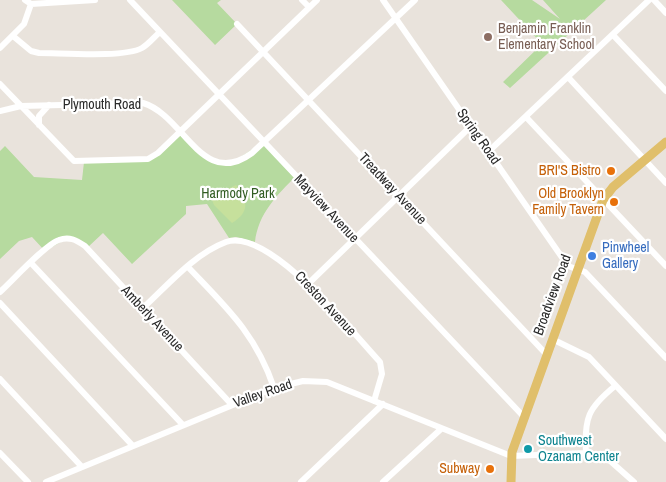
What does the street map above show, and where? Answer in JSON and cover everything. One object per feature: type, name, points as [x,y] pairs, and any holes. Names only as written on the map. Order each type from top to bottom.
[{"type":"main road","name":"Broadview Road","points":[[510,482],[511,456],[546,354],[603,200],[613,187],[666,142]]},
{"type":"street","points":[[24,0],[31,4],[95,0]]},
{"type":"street","name":"Mayview Avenue","points":[[130,0],[524,417]]},
{"type":"street","points":[[302,0],[310,7]]},
{"type":"street","points":[[0,84],[74,161],[148,159],[158,152],[317,0]]},
{"type":"street","name":"Spring Road","points":[[382,0],[568,266],[585,272],[666,358]]},
{"type":"street","name":"Plymouth Road","points":[[0,111],[21,106],[143,103],[159,109],[201,154],[224,163],[243,160],[415,0]]},
{"type":"street","points":[[488,152],[649,0]]},
{"type":"street","points":[[654,0],[666,13]]},
{"type":"street","points":[[0,48],[24,24],[31,4]]},
{"type":"street","name":"Treadway Avenue","points":[[237,24],[546,354]]},
{"type":"street","points":[[13,36],[31,51],[39,53],[128,52],[143,48],[160,32]]},
{"type":"street","points":[[613,35],[666,91]]},
{"type":"street","points":[[568,77],[666,183]]},
{"type":"street","points":[[40,126],[39,116],[49,106]]},
{"type":"street","points":[[526,117],[666,266]]},
{"type":"street","points":[[307,285],[470,127]]},
{"type":"street","name":"Amberly Avenue","points":[[31,263],[52,243],[68,238],[85,246],[232,405]]},
{"type":"street","name":"Creston Avenue","points":[[188,266],[228,241],[243,241],[270,252],[291,268],[380,362],[382,374],[374,400]]},
{"type":"street","points":[[0,292],[31,263],[182,425]]},
{"type":"street","points":[[143,308],[188,266],[248,332],[261,353],[274,388]]},
{"type":"street","points":[[0,303],[133,446]]},
{"type":"street","points":[[552,339],[589,357],[666,439]]},
{"type":"street","points":[[0,379],[82,467]]},
{"type":"street","name":"Valley Road","points":[[46,482],[274,388],[316,380],[327,382],[374,400],[511,456]]},
{"type":"street","points":[[586,453],[586,423],[588,414],[595,402],[615,386]]},
{"type":"street","points":[[301,482],[382,404]]},
{"type":"street","points":[[384,482],[441,428]]},
{"type":"street","points":[[0,452],[28,482]]},
{"type":"street","points":[[511,456],[586,453],[608,459],[634,482]]},
{"type":"green space","points":[[172,0],[221,0],[217,3],[237,24],[215,45]]},
{"type":"green space","points":[[501,0],[532,0],[560,19],[543,0],[606,0],[510,88],[503,82],[542,44]]},
{"type":"green space","name":"Harmody Park","points":[[180,131],[206,157],[232,163],[264,141],[296,176],[275,198],[264,214],[255,242],[236,237],[229,238],[207,204],[186,206],[186,214],[132,264],[103,233],[87,248],[68,238],[45,251],[32,237],[19,241],[0,259],[0,151],[5,146],[34,177],[82,180],[84,162],[148,159]]},
{"type":"green space","name":"Harmody Park","points":[[236,185],[243,196],[245,206],[242,215],[232,223],[214,205],[212,200],[215,195]]},
{"type":"place","name":"Benjamin Franklin Elementary School","points":[[488,37]]},
{"type":"place","name":"BRI'S Bistro","points":[[611,171]]},
{"type":"place","name":"Old Brooklyn Family Tavern","points":[[614,202]]},
{"type":"place","name":"Pinwheel Gallery","points":[[592,256]]},
{"type":"place","name":"Southwest Ozanam Center","points":[[528,449]]},
{"type":"place","name":"Subway","points":[[490,469]]}]
